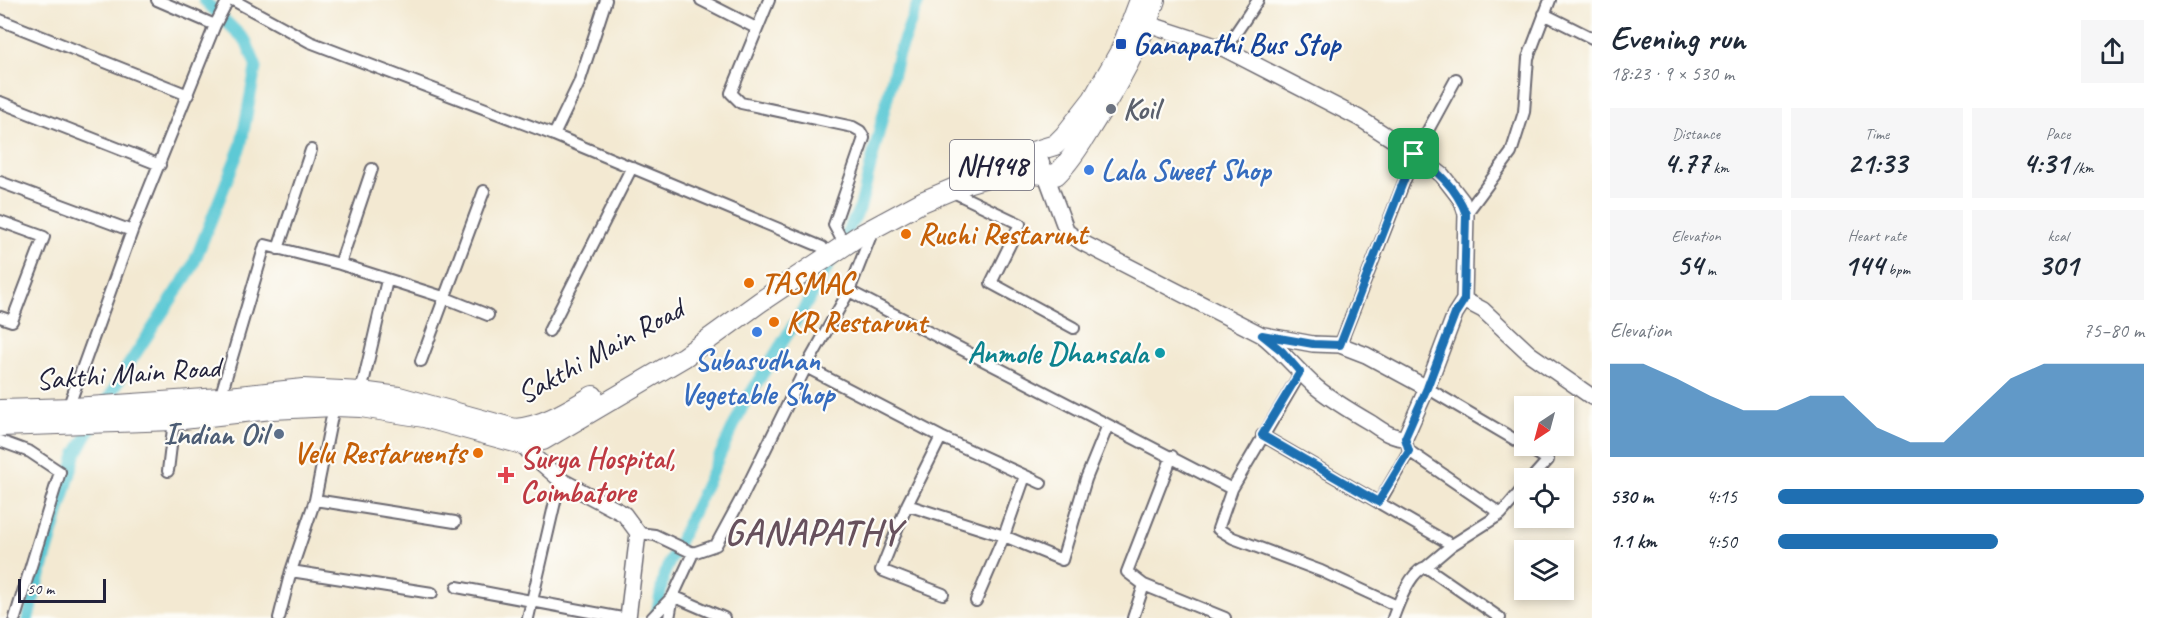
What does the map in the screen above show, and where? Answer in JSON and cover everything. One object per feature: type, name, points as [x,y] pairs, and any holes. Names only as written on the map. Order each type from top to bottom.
[{"type":"highway","name":"NH948","points":[[0,426],[69,413],[124,422],[174,420],[272,409],[334,406],[361,407],[424,417],[543,440],[684,357],[807,270],[857,230],[949,190],[991,176],[1020,172],[1056,175],[1064,168],[1099,102],[1140,0]]},
{"type":"highway","name":"NH948","points":[[1099,102],[1135,53],[1148,24],[1155,0]]},
{"type":"highway","name":"Sakthi Main Road","points":[[0,410],[69,413],[135,404],[303,389],[361,392],[399,397],[519,437],[527,429],[543,423],[668,353],[822,247],[954,176],[1055,146],[1099,102]]},
{"type":"main road","points":[[1037,151],[1067,232],[1083,243],[1262,335],[1335,402],[1407,445],[1455,314],[1464,300],[1466,214],[1461,201],[1442,175],[1359,118],[1225,49],[1148,24]]},
{"type":"main road","points":[[1464,300],[1483,309],[1530,354],[1592,397]]},
{"type":"main road","points":[[1262,335],[1313,344],[1340,345],[1366,355],[1427,388]]},
{"type":"main road","points":[[519,437],[562,481],[624,514],[638,533],[628,618]]},
{"type":"street","points":[[157,0],[215,25]]},
{"type":"street","points":[[69,413],[132,231],[215,25],[228,0]]},
{"type":"street","points":[[233,0],[310,42],[554,135],[822,247]]},
{"type":"street","points":[[554,135],[579,82],[606,0]]},
{"type":"street","points":[[701,0],[756,28]]},
{"type":"street","points":[[638,533],[655,535],[693,553],[716,545],[806,367],[849,291],[857,230],[834,225],[864,138],[860,131],[853,127],[741,103],[730,93],[769,0]]},
{"type":"street","points":[[1225,49],[1258,0]]},
{"type":"street","points":[[1466,214],[1511,153],[1524,112],[1528,58],[1550,0]]},
{"type":"street","points":[[1544,14],[1592,38]]},
{"type":"street","points":[[0,20],[188,95]]},
{"type":"street","points":[[1340,345],[1414,154],[1456,79]]},
{"type":"street","points":[[0,102],[160,165]]},
{"type":"street","points":[[278,249],[311,150]]},
{"type":"street","points":[[549,331],[632,167]]},
{"type":"street","points":[[340,264],[372,169]]},
{"type":"street","points":[[0,182],[132,231]]},
{"type":"street","points":[[949,190],[1020,224],[991,283],[1074,328]]},
{"type":"street","points":[[421,361],[484,191]]},
{"type":"street","points":[[0,221],[44,237],[12,321],[0,317]]},
{"type":"street","points":[[220,398],[265,245],[340,264],[443,297],[488,315]]},
{"type":"street","points":[[361,392],[387,280]]},
{"type":"street","points":[[849,291],[1232,489]]},
{"type":"street","points":[[806,367],[941,437],[1041,483]]},
{"type":"street","points":[[1300,372],[1232,489],[1218,529],[1233,538],[1321,572],[1397,606]]},
{"type":"street","points":[[1427,388],[1514,439]]},
{"type":"street","points":[[279,618],[291,571],[315,500],[334,406]]},
{"type":"street","points":[[168,471],[174,420]]},
{"type":"street","points":[[907,505],[1004,536],[1062,560],[1086,479],[1108,425]]},
{"type":"street","points":[[1262,435],[1452,545]]},
{"type":"street","points":[[941,437],[907,505],[880,570],[943,594]]},
{"type":"street","points":[[0,441],[30,452],[60,472],[15,618]]},
{"type":"street","points":[[1378,502],[1407,445],[1501,514]]},
{"type":"street","points":[[1172,456],[1127,572],[1144,585],[1225,618]]},
{"type":"street","points":[[1540,468],[1548,459],[1543,456]]},
{"type":"street","points":[[976,601],[1004,536],[1024,476]]},
{"type":"street","points":[[528,618],[557,493],[562,481]]},
{"type":"street","points":[[1393,618],[1412,577],[1421,568],[1426,567],[1452,545],[1501,514],[1514,499]]},
{"type":"street","points":[[315,500],[455,522]]},
{"type":"street","points":[[669,618],[673,596],[693,553]]},
{"type":"street","points":[[1426,567],[1500,618]]},
{"type":"street","points":[[291,571],[432,593]]},
{"type":"street","points":[[1133,618],[1144,585]]},
{"type":"street","points":[[457,587],[622,618]]},
{"type":"street","points":[[652,618],[673,596]]},
{"type":"street","points":[[673,596],[724,618]]},
{"type":"waterway","points":[[28,618],[76,454],[127,367],[192,268],[241,145],[256,66],[246,41],[204,0]]},
{"type":"waterway","points":[[656,618],[664,574],[744,404],[814,292],[860,208],[898,55],[919,0]]},
{"type":"place","name":"Ganapathi Bus Stop","points":[[1121,44]]},
{"type":"place","name":"Koil","points":[[1111,109]]},
{"type":"place","name":"Lala Sweet Shop","points":[[1089,170]]},
{"type":"place","name":"Ruchi Restarunt","points":[[906,234]]},
{"type":"place","name":"TASMAC","points":[[749,283]]},
{"type":"place","name":"KR Restarunt","points":[[774,322]]},
{"type":"place","name":"Subasudhan Vegetable Shop","points":[[757,332]]},
{"type":"place","name":"Anmole Dhansala","points":[[1160,353]]},
{"type":"place","name":"Indian Oil","points":[[279,434]]},
{"type":"place","name":"Velu Restaruents","points":[[478,453]]},
{"type":"place","name":"Surya Hospital, Coimbatore","points":[[506,475]]},
{"type":"district","name":"GANAPATHY","points":[[813,531]]},
{"type":"route","points":[[1414,154],[1442,175],[1461,201],[1466,214],[1464,300],[1455,314],[1405,438],[1409,451],[1378,502],[1262,435],[1300,372],[1282,351],[1262,335],[1313,344],[1340,345],[1414,154]]}]
